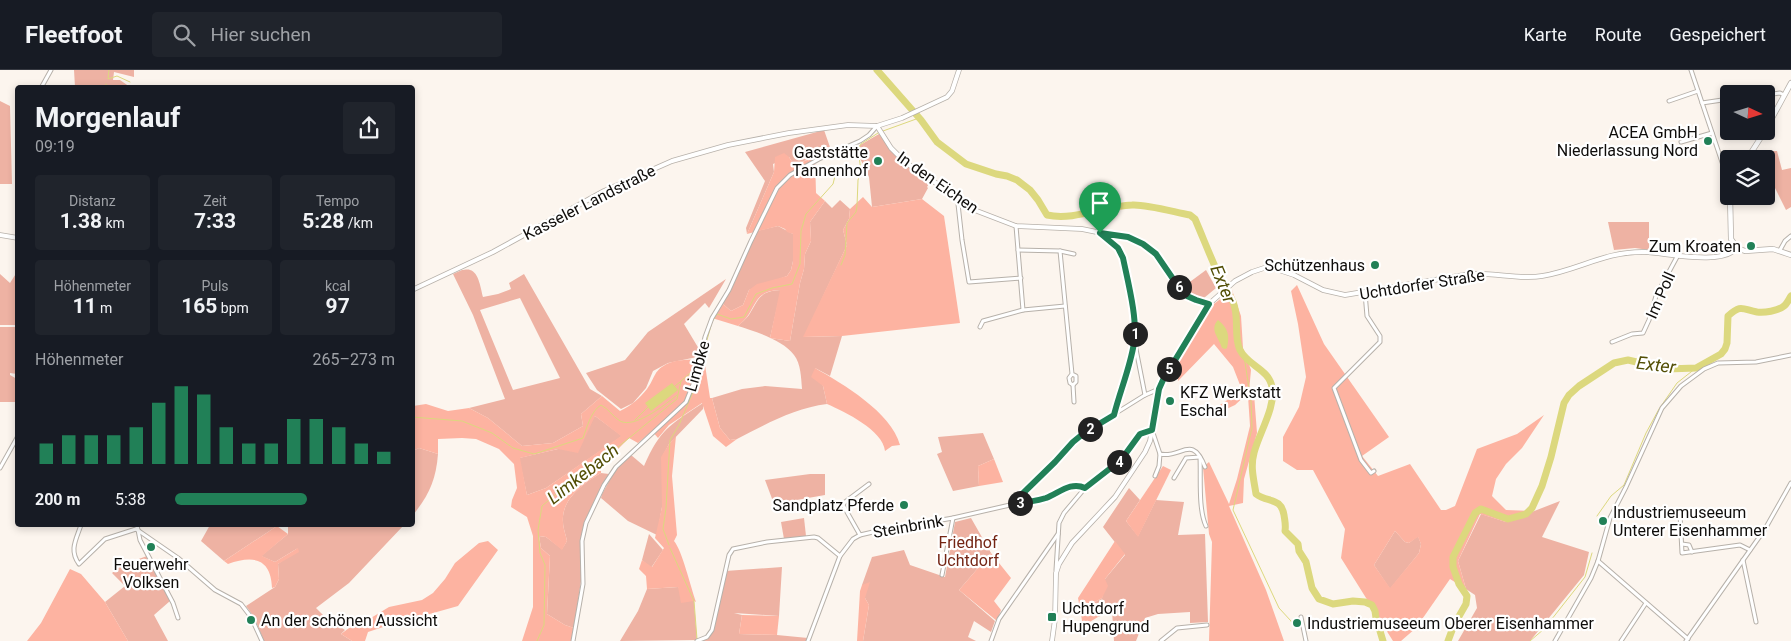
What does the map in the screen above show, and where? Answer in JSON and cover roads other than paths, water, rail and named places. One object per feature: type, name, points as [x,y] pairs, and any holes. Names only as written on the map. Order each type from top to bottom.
[{"type":"main road","points":[[1775,112],[1791,83]]},
{"type":"main road","points":[[1730,205],[1732,239],[1737,248],[1745,251],[1773,249],[1791,255]]},
{"type":"street","points":[[43,85],[51,70]]},
{"type":"street","name":"Kasseler Landstraße","points":[[415,289],[493,252],[604,191],[672,162],[728,145],[789,133],[848,125],[877,126],[920,111],[949,95],[959,70]]},
{"type":"street","points":[[1691,70],[1720,157]]},
{"type":"street","points":[[1669,101],[1698,91]]},
{"type":"street","points":[[1775,94],[1784,95]]},
{"type":"street","points":[[1702,102],[1720,100]]},
{"type":"street","name":"In den Eichen","points":[[877,126],[891,148],[905,162],[984,214],[1016,226],[1082,229],[1128,237],[1143,244],[1156,254],[1187,296],[1209,304]]},
{"type":"street","name":"Limbke","points":[[574,641],[583,584],[582,536],[586,523],[613,470],[686,402],[696,377],[712,318],[729,290],[777,188],[790,175],[819,159],[860,141],[877,126]]},
{"type":"street","points":[[1681,142],[1712,134]]},
{"type":"street","points":[[959,199],[961,233],[969,282],[1021,278]]},
{"type":"street","points":[[1016,226],[1023,310]]},
{"type":"street","points":[[1100,233],[1118,248],[1123,258],[1132,311],[1134,342],[1145,395]]},
{"type":"street","points":[[0,235],[15,238]]},
{"type":"street","points":[[1780,250],[1782,245],[1791,236]]},
{"type":"street","name":"Uchtdorfer Straße","points":[[1056,573],[1059,564],[1072,543],[1115,496],[1148,447],[1159,389],[1167,372],[1209,304],[1230,285],[1252,272],[1264,268],[1285,271],[1334,294],[1345,296],[1470,274],[1540,276],[1563,272],[1601,257],[1617,253],[1645,252],[1716,258],[1729,255],[1737,248]]},
{"type":"street","points":[[1018,250],[1060,251],[1074,254]]},
{"type":"street","points":[[1060,251],[1072,374],[1069,378],[1070,383],[1073,385],[1074,402]]},
{"type":"street","name":"Im Poll","points":[[1612,342],[1632,334],[1643,333],[1656,296],[1678,255]]},
{"type":"street","points":[[1365,293],[1367,316],[1380,336],[1380,342],[1334,388],[1362,460],[1371,473],[1374,471]]},
{"type":"street","points":[[980,327],[983,321],[1023,310],[1065,306]]},
{"type":"street","points":[[1114,415],[1127,374],[1134,342]]},
{"type":"street","points":[[1551,641],[1556,640],[1585,590],[1598,560],[1610,518],[1662,408],[1681,386],[1704,369],[1718,363],[1756,362],[1791,355]]},
{"type":"street","name":"Steinbrink","points":[[808,641],[840,556],[848,543],[860,535],[1005,507],[1014,502],[1084,433],[1145,395],[1159,389]]},
{"type":"street","points":[[1052,641],[1058,534],[1061,518],[1085,488],[1121,460],[1140,434],[1152,430],[1160,454],[1159,466],[1155,476]]},
{"type":"street","points":[[0,468],[15,441]]},
{"type":"street","points":[[1160,454],[1167,455],[1185,449],[1192,449],[1196,451],[1205,467]]},
{"type":"street","points":[[1174,478],[1186,458],[1200,457]]},
{"type":"street","points":[[1200,457],[1202,504],[1206,526]]},
{"type":"street","points":[[1598,560],[1687,640],[1765,529],[1791,483]]},
{"type":"street","points":[[860,535],[843,505],[869,484]]},
{"type":"street","name":"Steinbrink","points":[[1014,502],[1022,503],[1046,498],[1075,486],[1085,488]]},
{"type":"street","points":[[1680,514],[1682,553],[1740,545],[1750,550]]},
{"type":"street","points":[[942,575],[953,518]]},
{"type":"street","points":[[80,527],[73,550],[74,557],[79,564],[105,539],[137,527]]},
{"type":"street","points":[[137,527],[178,558],[215,590],[241,604],[251,617],[262,641]]},
{"type":"street","points":[[137,527],[140,540],[173,603],[178,618]]},
{"type":"street","points":[[991,641],[1000,619],[1058,534]]},
{"type":"street","points":[[697,641],[707,637],[712,630],[729,555],[733,549],[767,542],[814,537],[818,538],[840,556]]},
{"type":"street","points":[[1682,544],[1689,545],[1692,552]]},
{"type":"street","points":[[1743,560],[1756,622]]},
{"type":"street","points":[[1621,641],[1646,602]]},
{"type":"street","points":[[1301,617],[1306,641]]},
{"type":"street","points":[[1161,641],[1178,628],[1207,625]]},
{"type":"waterway","points":[[109,70],[108,79],[117,76],[130,82]]},
{"type":"waterway","name":"Exter","points":[[877,70],[921,120],[937,142],[966,164],[1017,180],[1030,190],[1047,215],[1078,215],[1121,206],[1138,205],[1190,215],[1195,219],[1223,285],[1233,302],[1240,350],[1248,360],[1267,376],[1272,387],[1272,403],[1256,445],[1252,463],[1256,494],[1280,505],[1284,515],[1285,531],[1298,544],[1299,551],[1306,562],[1312,588],[1319,599],[1333,604],[1353,601],[1372,605],[1383,641]]},
{"type":"waterway","points":[[883,131],[919,118]]},
{"type":"waterway","name":"Limkebach","points":[[841,265],[845,255],[847,223],[856,212],[857,206],[858,180],[861,171],[858,149],[861,144],[878,133]]},
{"type":"waterway","name":"Limkebach","points":[[700,365],[712,322],[717,314],[731,319],[744,317],[756,294],[792,284],[800,264],[801,231],[806,214],[833,184],[835,176],[842,173]]},
{"type":"waterway","points":[[843,173],[860,175]]},
{"type":"waterway","name":"Exter","points":[[1448,641],[1454,625],[1466,604],[1467,596],[1459,584],[1453,567],[1453,557],[1475,513],[1481,509],[1508,519],[1526,514],[1532,508],[1542,486],[1564,403],[1569,395],[1579,386],[1614,363],[1628,360],[1667,369],[1696,368],[1721,354],[1725,349],[1728,316],[1732,312],[1742,308],[1757,312],[1775,310],[1785,305],[1791,296]]},
{"type":"waterway","points":[[1244,356],[1251,401],[1252,428],[1233,510],[1279,608],[1293,626],[1300,627]]},
{"type":"waterway","points":[[669,545],[663,529],[670,440],[679,425],[693,392],[701,364]]},
{"type":"waterway","name":"Limkebach","points":[[537,641],[544,625],[545,565],[540,553],[538,530],[542,506],[601,456],[618,447],[677,399],[681,381],[697,367]]},
{"type":"waterway","points":[[1597,516],[1611,496],[1624,485],[1646,433],[1659,409],[1677,383],[1696,368]]},
{"type":"waterway","name":"Limkebach","points":[[675,386],[680,382]]},
{"type":"waterway","points":[[415,417],[462,421],[492,433],[513,448],[534,454],[583,438],[592,415],[601,405],[620,421],[626,423],[634,422],[666,404],[677,395]]},
{"type":"waterway","points":[[635,420],[648,407]]},
{"type":"waterway","points":[[670,548],[694,601],[697,639]]},
{"type":"waterway","points":[[1530,641],[1544,629],[1585,577],[1592,553]]},
{"type":"waterway","points":[[1309,627],[1352,623],[1377,625]]},
{"type":"place","name":"ACEA GmbH Niederlassung Nord","points":[[1708,141]]},
{"type":"place","name":"Gaststätte Tannenhof","points":[[878,161]]},
{"type":"place","name":"Zum Kroaten","points":[[1751,246]]},
{"type":"place","name":"Schützenhaus","points":[[1375,265]]},
{"type":"place","name":"KFZ Werkstatt Eschal","points":[[1170,401]]},
{"type":"place","name":"Sandplatz Pferde","points":[[904,505]]},
{"type":"place","name":"Industriemuseeum Unterer Eisenhammer","points":[[1603,521]]},
{"type":"place","name":"Feuerwehr Volksen","points":[[151,547]]},
{"type":"place","name":"Uchtdorf Hupengrund","points":[[1052,617]]},
{"type":"place","name":"An der schönen Aussicht","points":[[251,620]]},
{"type":"place","name":"Industriemuseeum Oberer Eisenhammer","points":[[1297,623]]},
{"type":"park label","name":"Friedhof Uchtdorf","points":[[968,551]]}]
